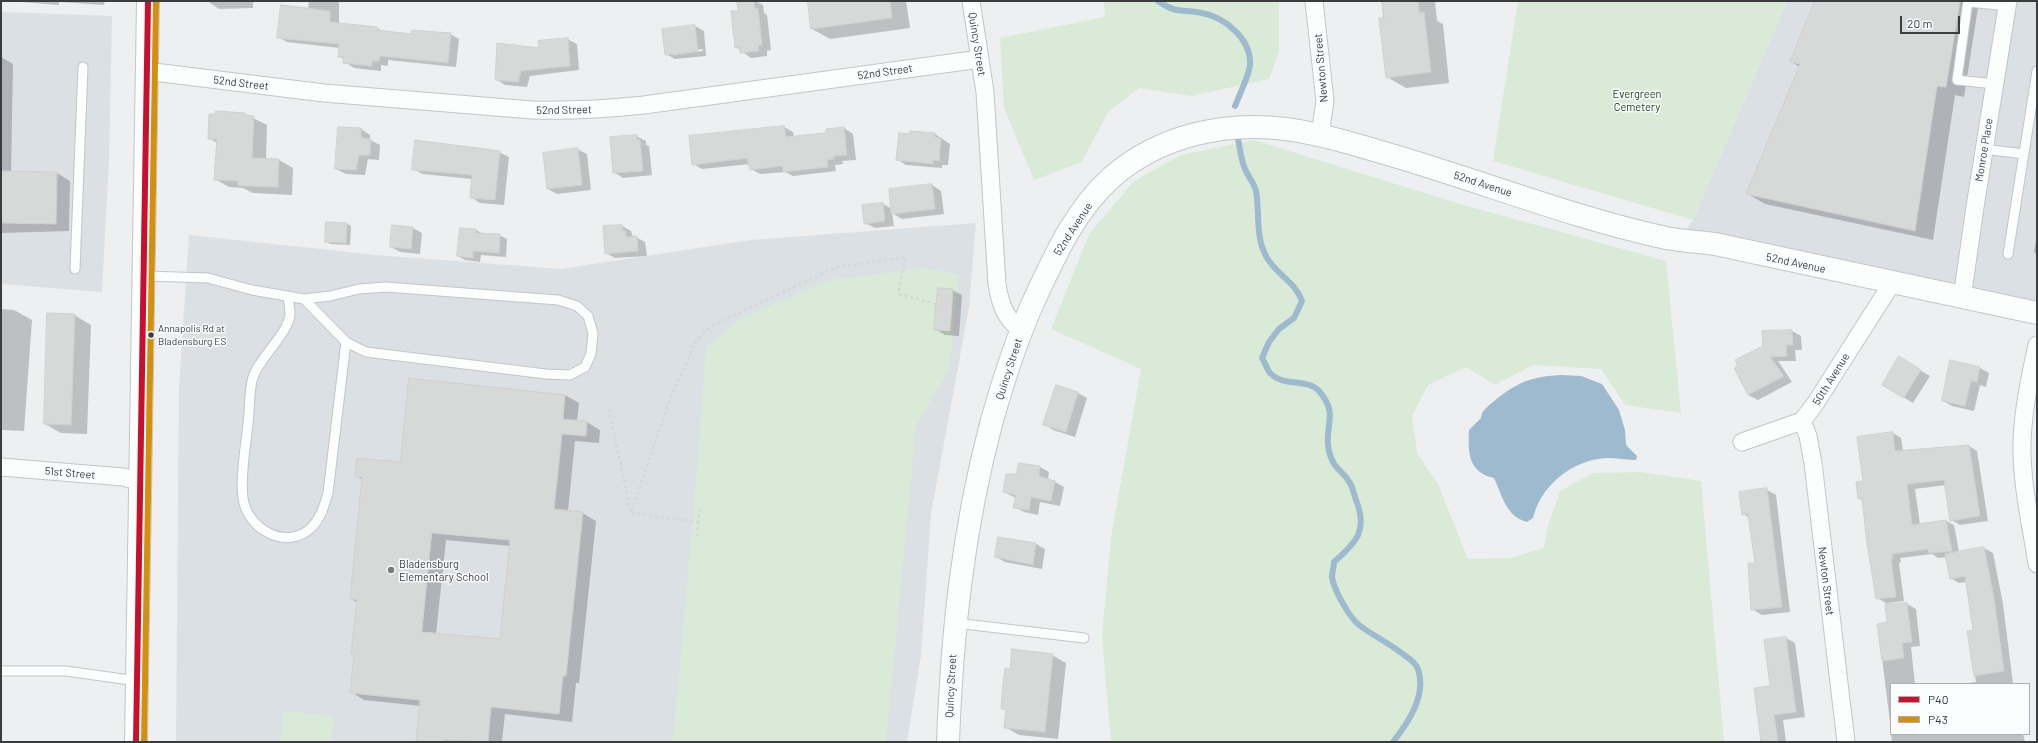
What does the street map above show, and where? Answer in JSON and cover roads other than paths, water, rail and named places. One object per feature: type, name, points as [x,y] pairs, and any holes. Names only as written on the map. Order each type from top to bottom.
[{"type":"street","points":[[136,742],[142,276],[148,1]]},
{"type":"street","name":"Quincy Street","points":[[948,742],[955,623],[963,555],[976,488],[996,409],[1022,330],[1010,321],[1005,314],[999,297],[985,92],[970,1]]},
{"type":"street","name":"Newton Street","points":[[1314,1],[1324,101],[1320,135]]},
{"type":"street","name":"Monroe Place","points":[[1962,298],[1984,149],[2008,3]]},
{"type":"street","name":"52nd Street","points":[[146,71],[324,93],[532,110],[563,110],[604,109],[644,105],[980,59]]},
{"type":"street","name":"52nd Avenue","points":[[1022,330],[1056,254],[1082,211],[1111,178],[1143,154],[1178,139],[1232,128],[1267,127],[1320,135],[1629,228],[1668,238],[1715,244],[2037,314]]},
{"type":"street","name":"50th Avenue","points":[[1802,420],[1815,404],[1892,283]]},
{"type":"street","points":[[2037,345],[2026,403],[2022,442],[2023,469],[2037,564]]},
{"type":"street","points":[[1742,442],[1802,420]]},
{"type":"street","name":"Newton Street","points":[[1802,420],[1808,436],[1813,463],[1846,742]]},
{"type":"street","name":"51st Street","points":[[1,467],[123,477],[140,481]]},
{"type":"lane","points":[[1995,84],[1957,80],[1968,1],[2008,3]]},
{"type":"lane","points":[[75,270],[83,67]]},
{"type":"lane","points":[[2008,254],[2037,71]]},
{"type":"lane","points":[[1984,149],[2024,154]]},
{"type":"lane","points":[[142,276],[208,278],[288,297],[304,299],[330,296],[359,289],[386,287],[558,300],[577,306],[588,316],[593,333],[591,354],[584,366],[570,375],[546,374],[366,352],[346,342],[304,299]]},
{"type":"lane","points":[[288,297],[290,316],[252,380],[244,463],[243,499],[249,516],[262,531],[276,537],[290,537],[302,533],[311,528],[322,514],[328,493],[346,342]]},
{"type":"lane","points":[[955,623],[1084,638]]},
{"type":"lane","points":[[1,671],[66,671],[137,681]]},
{"type":"water","points":[[1561,375],[1581,376],[1602,384],[1619,410],[1625,430],[1626,445],[1637,456],[1636,460],[1608,458],[1595,460],[1583,463],[1571,469],[1560,476],[1551,485],[1537,506],[1533,518],[1527,522],[1514,515],[1509,510],[1502,498],[1494,478],[1485,475],[1474,466],[1470,454],[1469,430],[1481,418],[1482,413],[1486,408],[1512,388],[1529,380]]},
{"type":"waterway","points":[[1158,1],[1170,8],[1211,15],[1228,25],[1242,39],[1247,47],[1250,65],[1246,80],[1235,106]]},
{"type":"waterway","points":[[1238,139],[1246,172],[1256,191],[1260,240],[1266,256],[1274,268],[1295,288],[1302,301],[1294,318],[1279,329],[1269,342],[1262,358],[1271,374],[1276,378],[1314,387],[1325,399],[1329,407],[1330,414],[1328,443],[1331,458],[1350,483],[1359,510],[1361,520],[1358,535],[1349,548],[1334,562],[1332,577],[1333,582],[1342,603],[1355,621],[1364,629],[1408,657],[1418,669],[1420,679],[1418,699],[1410,717],[1393,742]]},
{"type":"place","name":"Annapolis Rd at Bladensburg ES","points":[[151,335]]},
{"type":"place","name":"Bladensburg Elementary School","points":[[391,570]]},
{"type":"park label","name":"Evergreen Cemetery","points":[[1637,100]]}]
